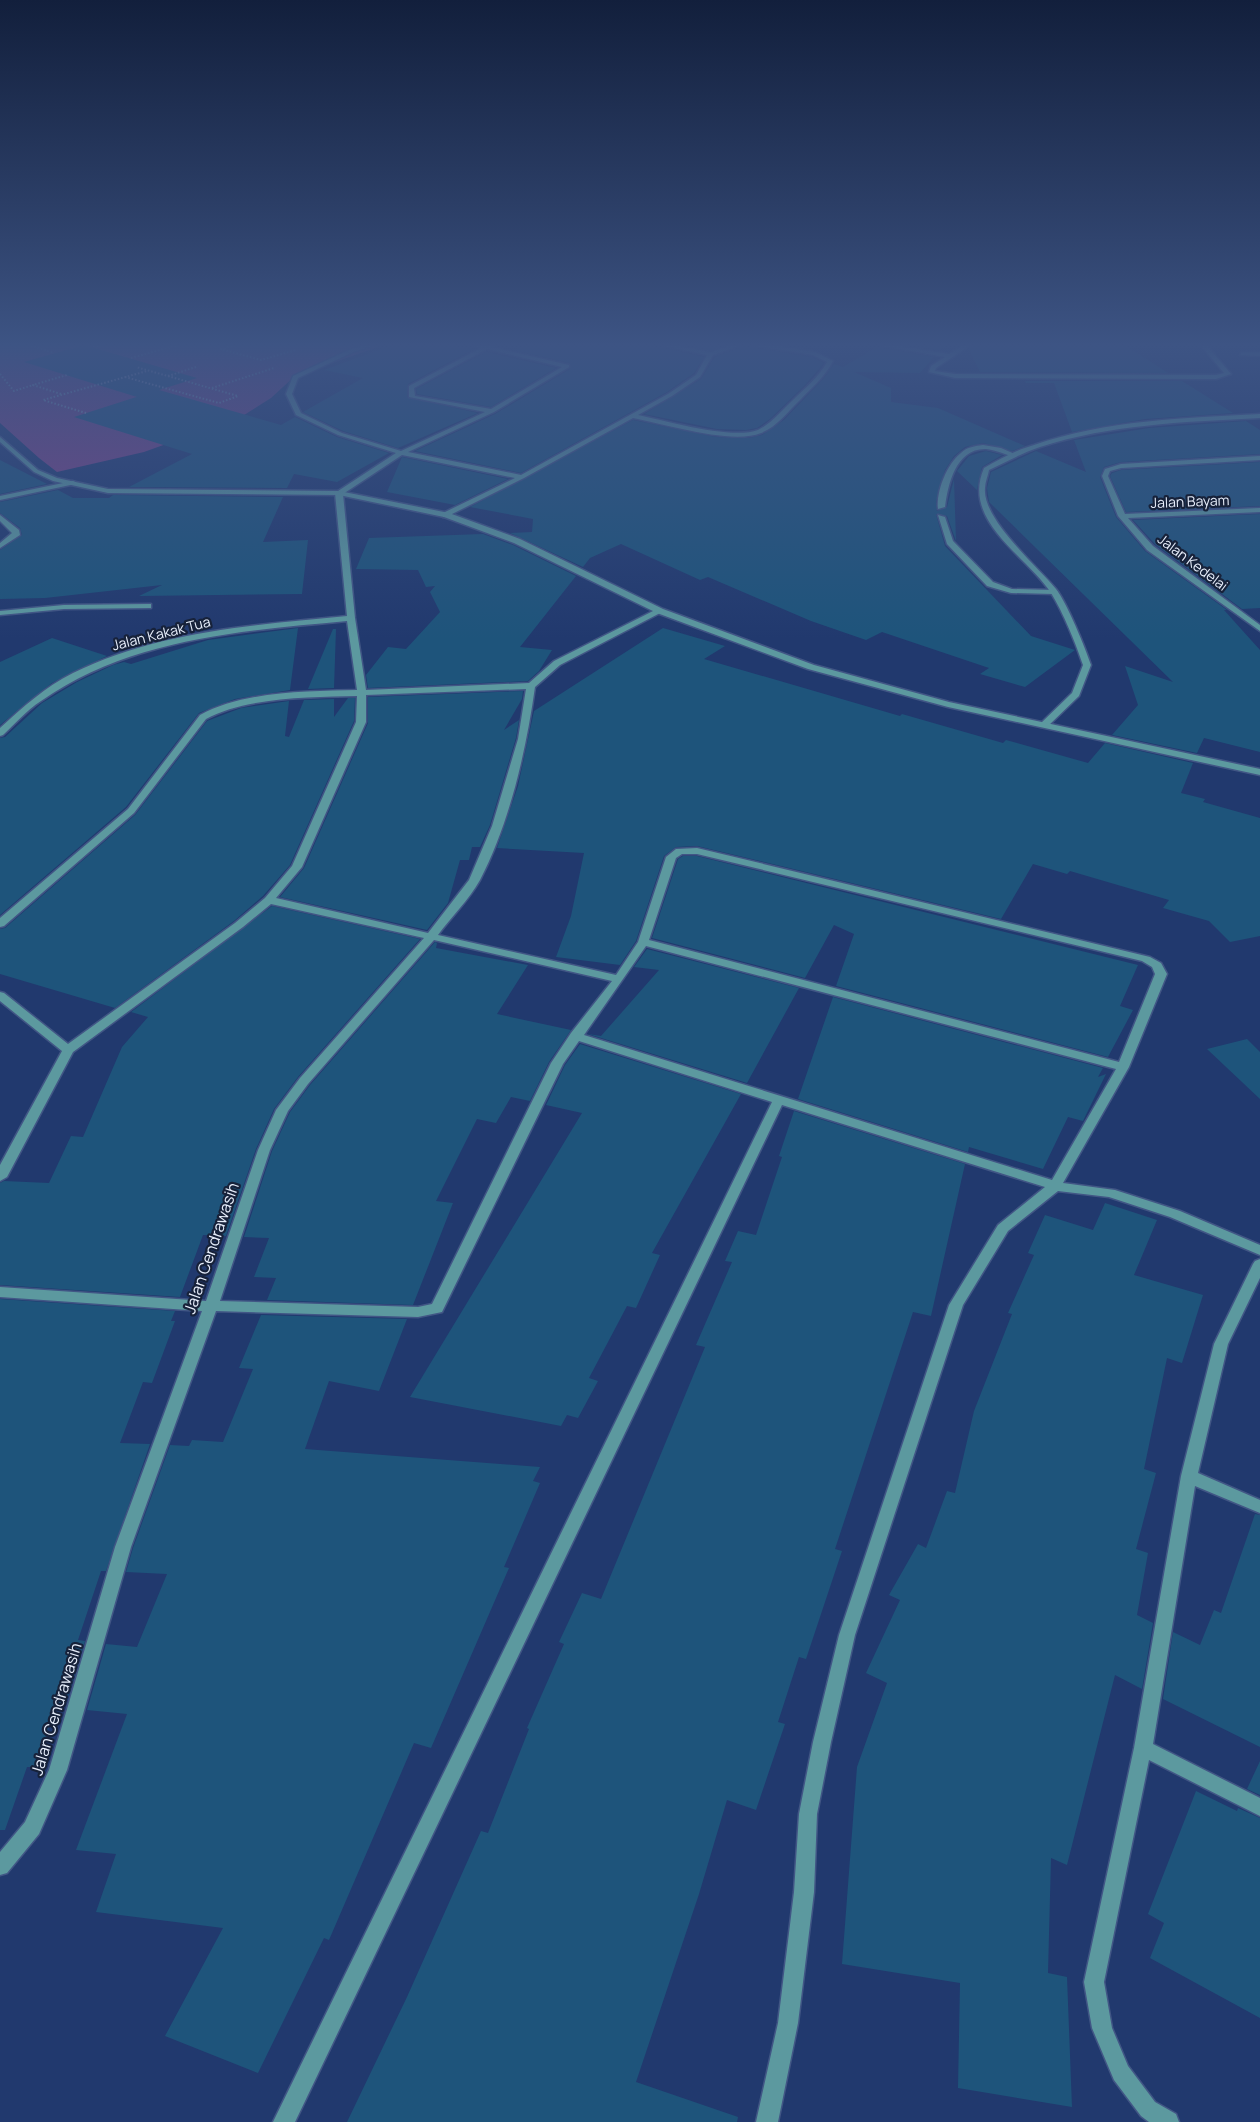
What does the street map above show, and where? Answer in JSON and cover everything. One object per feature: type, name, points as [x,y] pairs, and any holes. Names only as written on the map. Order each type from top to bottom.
[{"type":"street","points":[[2,441],[36,471],[55,480],[108,491],[339,493],[446,515],[517,541],[660,610],[763,651],[811,667],[948,704],[1260,772]]},
{"type":"street","points":[[363,441],[401,453],[522,477]]},
{"type":"street","points":[[339,493],[401,453],[427,441]]},
{"type":"street","points":[[446,515],[589,441]]},
{"type":"street","points":[[1044,725],[1076,694],[1087,665],[1054,592],[1006,539],[987,512],[981,488],[986,469],[1014,455],[1056,441]]},
{"type":"street","points":[[941,507],[945,482],[962,456],[981,447],[1014,455]]},
{"type":"street","name":"Jalan Kedelai","points":[[1260,458],[1121,466],[1107,470],[1105,476],[1122,516],[1159,556],[1256,622],[1260,629]]},
{"type":"street","points":[[0,498],[72,483]]},
{"type":"street","points":[[0,1178],[68,1050],[199,955],[269,900],[297,867],[361,722],[362,693],[351,618],[339,493]]},
{"type":"street","name":"Jalan Bayam","points":[[1122,516],[1260,510]]},
{"type":"street","points":[[1243,511],[1260,522]]},
{"type":"street","points":[[0,517],[16,532],[16,535],[0,546]]},
{"type":"street","points":[[941,517],[950,542],[990,584],[1011,591],[1054,592]]},
{"type":"street","points":[[0,613],[64,607],[148,606]]},
{"type":"street","points":[[0,924],[131,811],[203,717],[212,712],[282,696],[531,686],[557,663],[660,610]]},
{"type":"street","name":"Jalan Kakak Tua","points":[[0,733],[44,694],[69,677],[101,661],[195,637],[234,630],[351,618]]},
{"type":"street","name":"Jalan Cendrawasih","points":[[0,1866],[32,1828],[58,1770],[123,1547],[211,1306],[264,1150],[282,1110],[304,1080],[429,938],[474,881],[486,855],[523,739],[531,686]]},
{"type":"street","points":[[0,1292],[211,1306],[418,1312],[436,1308],[508,1158],[557,1063],[619,979],[643,942],[671,857],[680,851],[689,850],[1146,959],[1157,966],[1161,974],[1123,1066],[1055,1186],[1003,1228],[956,1305],[847,1635],[822,1742],[808,1814],[804,1892],[788,2023],[767,2122]]},
{"type":"street","points":[[269,900],[429,938],[619,979]]},
{"type":"street","points":[[643,942],[1123,1066]]},
{"type":"street","points":[[0,995],[68,1050]]},
{"type":"street","points":[[575,1036],[607,1044],[778,1101],[1055,1186],[1110,1193],[1175,1214],[1260,1250]]},
{"type":"street","points":[[284,2122],[778,1101]]},
{"type":"street","points":[[1168,2122],[1148,2109],[1121,2073],[1102,2028],[1094,1982],[1143,1748],[1190,1476],[1221,1344],[1260,1264]]},
{"type":"street","points":[[1190,1476],[1260,1507]]},
{"type":"street","points":[[1143,1748],[1260,1808]]},
{"type":"shaded area","points":[[20,441],[174,441],[144,452],[57,472]]},
{"type":"building","points":[[151,441],[350,441],[389,453],[337,482],[294,474],[287,488],[129,487],[192,454]]},
{"type":"building","points":[[375,441],[414,441],[398,448]]},
{"type":"building","points":[[437,441],[579,441],[521,473],[415,451]]},
{"type":"building","points":[[594,441],[1014,441],[1025,446],[1012,451],[983,443],[965,447],[954,456],[945,470],[936,502],[937,511],[947,507],[954,479],[956,541],[947,516],[936,514],[945,546],[1031,636],[1075,650],[1025,687],[980,674],[989,668],[882,632],[866,640],[811,621],[708,577],[700,580],[621,544],[590,558],[583,567],[510,533],[532,532],[533,519],[470,507]]},
{"type":"building","points":[[1074,441],[1260,441],[1260,454],[1121,462],[1104,467],[1100,477],[1116,517],[1145,551],[1227,610],[1224,610],[1260,650],[1260,752],[1204,738],[1197,753],[1112,735],[1138,705],[1125,666],[1173,682],[989,502],[987,488],[991,472],[1036,451],[1086,472]]},
{"type":"building","points":[[986,451],[1002,455],[982,467],[977,490],[957,471],[969,456]]},
{"type":"building","points":[[402,457],[508,479],[455,505],[387,492]]},
{"type":"building","points":[[0,460],[47,484],[0,494]]},
{"type":"building","points":[[1260,462],[1260,506],[1126,512],[1110,476],[1121,470]]},
{"type":"building","points":[[58,490],[73,498],[109,498],[113,495],[283,497],[263,542],[308,540],[302,594],[139,596],[162,585],[45,598],[0,599],[0,550],[22,535],[20,528],[0,513],[0,502]]},
{"type":"building","points":[[1260,514],[1260,608],[1242,609],[1155,544],[1133,520]]},
{"type":"building","points":[[483,534],[513,545],[576,576],[520,647],[552,650],[539,671],[528,681],[368,688],[366,675],[388,647],[406,649],[440,612],[430,592],[435,586],[426,587],[418,570],[356,569],[369,538]]},
{"type":"building","points":[[298,628],[290,690],[235,699],[199,713],[126,807],[0,915],[0,738],[5,737],[42,703],[77,682],[113,665],[124,662],[131,664],[208,640]]},
{"type":"building","points":[[663,628],[725,646],[704,659],[900,716],[902,714],[1003,743],[1006,740],[1088,763],[1105,743],[1193,763],[1181,793],[1205,799],[1203,802],[1260,818],[1260,936],[1230,942],[1209,921],[1163,908],[1169,900],[1070,871],[1067,874],[1033,864],[1001,919],[697,846],[676,847],[664,856],[636,941],[620,965],[556,957],[571,916],[584,853],[497,848],[518,786],[534,711]]},
{"type":"building","points":[[333,629],[336,629],[334,688],[308,689]]},
{"type":"building","points":[[52,638],[107,656],[52,683],[0,725],[0,662]]},
{"type":"building","points":[[523,691],[522,699],[504,730],[519,720],[516,738],[490,825],[480,847],[472,847],[469,860],[460,860],[448,903],[427,930],[280,897],[304,868],[368,723],[368,697]]},
{"type":"building","points":[[348,698],[355,698],[354,721],[290,865],[263,896],[234,921],[115,1008],[0,974],[0,929],[5,928],[135,815],[207,721],[241,708],[289,701],[285,736],[289,737],[304,700],[334,699],[334,717]]},
{"type":"building","points":[[683,856],[697,856],[1138,965],[1120,1006],[1133,1010],[1108,1057],[836,986],[854,934],[834,925],[805,978],[652,938],[678,859]]},
{"type":"building","points":[[272,906],[420,939],[298,1077],[274,1109],[256,1149],[226,1236],[203,1235],[180,1297],[0,1285],[0,1183],[4,1181],[49,1183],[71,1136],[83,1137],[122,1047],[148,1017],[131,1012]]},
{"type":"building","points":[[435,942],[437,943],[436,948],[528,965],[497,1014],[571,1030],[549,1062],[530,1101],[511,1097],[496,1123],[477,1119],[436,1201],[453,1203],[413,1305],[267,1300],[276,1278],[254,1277],[269,1238],[244,1237],[272,1151],[290,1112],[310,1085]]},
{"type":"building","points":[[647,949],[799,988],[747,1083],[588,1034],[601,1036],[659,970],[634,967]]},
{"type":"building","points":[[833,997],[1103,1068],[1098,1077],[1106,1074],[1083,1121],[1068,1117],[1043,1169],[969,1147],[968,1152],[798,1099]]},
{"type":"building","points":[[1247,1039],[1260,1052],[1260,1099],[1207,1049]]},
{"type":"building","points":[[580,1044],[741,1094],[652,1253],[660,1255],[636,1308],[627,1306],[589,1378],[598,1381],[578,1418],[567,1415],[561,1426],[410,1397],[582,1113],[546,1105],[565,1065]]},
{"type":"building","points":[[794,1111],[965,1164],[931,1316],[913,1312],[835,1549],[842,1551],[806,1659],[799,1657],[778,1722],[785,1724],[756,1810],[727,1800],[699,1894],[636,2082],[738,2117],[737,2122],[347,2122],[407,1997],[481,1831],[488,1833],[529,1729],[527,1728],[564,1644],[559,1642],[582,1593],[601,1599],[705,1347],[696,1345],[732,1262],[725,1261],[738,1231],[756,1235],[782,1157],[779,1156]]},
{"type":"building","points":[[1105,1203],[1157,1220],[1134,1275],[1203,1295],[1182,1363],[1167,1358],[1144,1469],[1156,1473],[1136,1549],[1148,1553],[1137,1615],[1153,1623],[1142,1689],[1115,1675],[1067,1865],[1051,1858],[1048,1973],[1067,1977],[1072,2107],[958,2088],[960,1983],[842,1964],[857,1767],[887,1683],[866,1673],[900,1600],[889,1595],[918,1544],[926,1548],[947,1491],[955,1493],[974,1411],[1012,1314],[1008,1313],[1034,1255],[1028,1253],[1045,1215],[1093,1230]]},
{"type":"building","points":[[0,1299],[175,1311],[171,1321],[175,1321],[152,1383],[143,1382],[120,1443],[150,1444],[106,1571],[101,1571],[78,1640],[85,1641],[65,1707],[56,1706],[36,1767],[27,1767],[5,1830],[0,1830]]},
{"type":"building","points":[[261,1315],[407,1319],[379,1391],[329,1381],[305,1449],[540,1467],[533,1481],[540,1483],[504,1567],[509,1568],[431,1748],[414,1743],[329,1940],[324,1938],[258,2073],[165,2036],[223,1928],[96,1912],[116,1854],[76,1850],[127,1714],[87,1710],[106,1644],[137,1647],[167,1574],[126,1572],[133,1548],[170,1445],[189,1446],[192,1440],[223,1442],[253,1369],[239,1368]]},
{"type":"building","points":[[1255,1514],[1260,1515],[1260,1747],[1163,1699],[1173,1632],[1200,1645],[1214,1610],[1221,1613]]},
{"type":"building","points":[[1260,1761],[1260,1795],[1247,1789]]},
{"type":"building","points":[[1196,1791],[1237,1811],[1238,1808],[1260,1818],[1260,2018],[1150,1958],[1164,1923],[1148,1914]]}]
